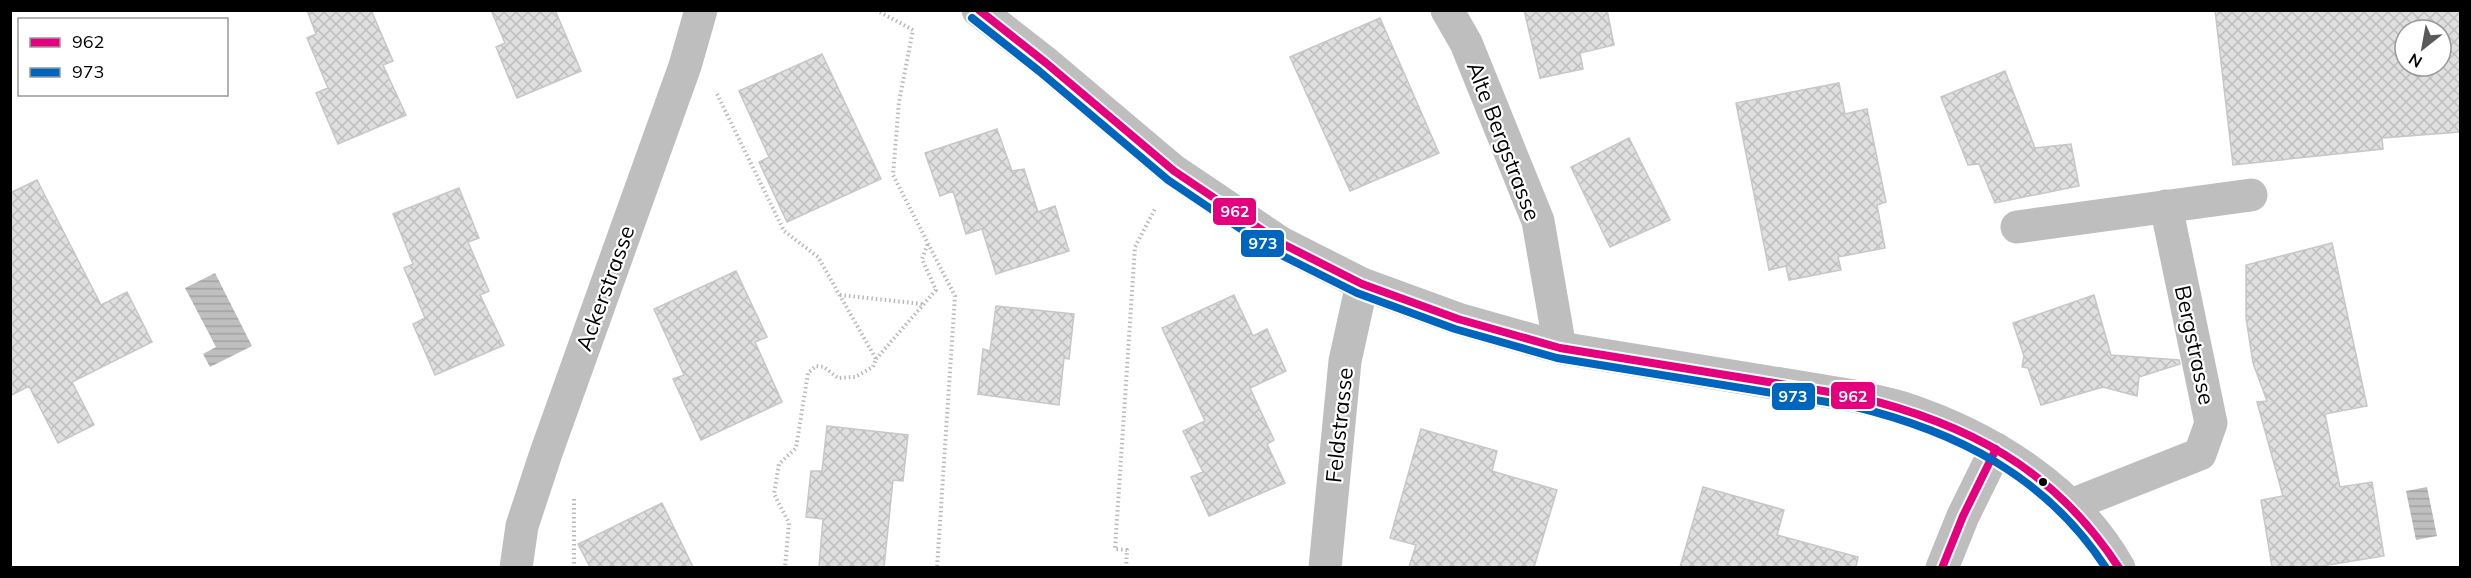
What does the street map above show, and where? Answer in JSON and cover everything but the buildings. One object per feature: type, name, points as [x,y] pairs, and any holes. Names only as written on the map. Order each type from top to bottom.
[{"type":"street","name":"Ackerstrasse","points":[[516,567],[522,526],[546,453],[685,66],[701,10]]},
{"type":"street","points":[[978,10],[1046,63],[1174,171],[1281,243],[1362,284],[1458,319],[1560,348],[1901,407],[1951,426],[1996,449],[2037,477],[2071,505],[2093,530],[2119,567]]},
{"type":"street","name":"Alte Bergstrasse","points":[[1447,10],[1466,43],[1538,221],[1560,348]]},
{"type":"street","points":[[2017,226],[2251,195]]},
{"type":"street","name":"Bergstrasse","points":[[2071,505],[2199,454],[2211,423],[2166,206]]},
{"type":"street","name":"Feldstrasse","points":[[1325,567],[1345,361],[1362,284]]},
{"type":"street","points":[[1942,567],[1962,516],[1996,449]]},
{"type":"path","points":[[876,10],[913,30],[899,102],[893,175],[955,296],[938,567]]},
{"type":"path","points":[[685,66],[709,77],[784,231],[818,257],[876,359]]},
{"type":"path","points":[[1126,567],[1127,550],[1115,549],[1135,247],[1174,171]]},
{"type":"path","points":[[785,567],[789,523],[774,494],[779,464],[796,448],[808,373],[816,366],[824,367],[838,378],[855,377],[873,367],[876,359],[936,290],[922,259],[928,242]]},
{"type":"path","points":[[839,294],[923,304]]},
{"type":"shaded area","points":[[215,273],[252,346],[210,367],[203,354],[216,347],[185,288]]},
{"type":"shaded area","points":[[2427,487],[2437,536],[2416,540],[2406,491]]},
{"type":"transit line","name":"962","points":[[979,10],[1174,171],[1281,243],[1362,284],[1458,319],[1560,348],[1854,396],[1934,420],[1970,436],[2004,455],[2036,477],[2066,503],[2094,533],[2119,568]]},
{"type":"transit line","name":"973","points":[[972,18],[1039,71],[1168,180],[1275,252],[1357,293],[1455,329],[1557,358],[1852,406],[1927,429],[1996,462],[2027,483],[2056,507],[2106,568]]},
{"type":"transit line","name":"962","points":[[1942,568],[1963,516],[1996,449]]}]
